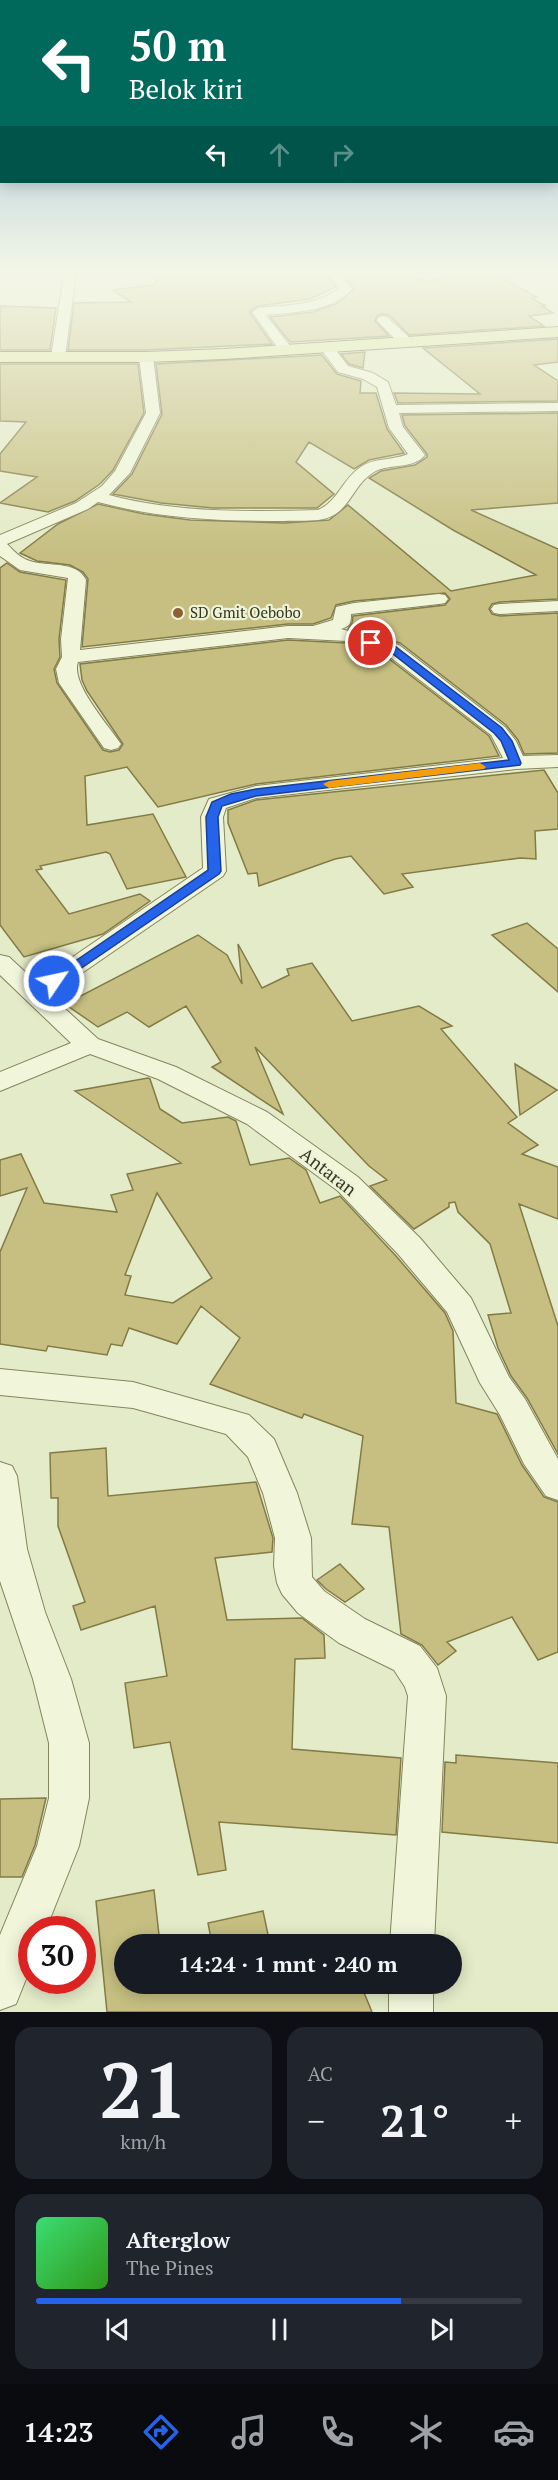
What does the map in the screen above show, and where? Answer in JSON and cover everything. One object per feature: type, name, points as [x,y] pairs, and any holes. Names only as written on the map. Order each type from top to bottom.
[{"type":"street","points":[[0,541],[65,515],[97,497],[122,473],[153,413],[147,368]]},
{"type":"street","points":[[97,497],[122,505],[222,515],[256,517],[326,514],[337,505],[365,470],[417,455],[396,428],[383,385],[368,376],[342,368]]},
{"type":"street","points":[[390,409],[558,407]]},
{"type":"street","points":[[0,525],[31,529]]},
{"type":"street","points":[[0,546],[15,563],[33,569],[75,575],[77,580],[70,639],[71,657],[66,669],[69,683],[111,744]]},
{"type":"street","points":[[315,632],[342,623],[342,611],[439,599]]},
{"type":"street","points":[[501,609],[558,606]]},
{"type":"street","points":[[71,657],[174,647],[288,632],[349,636],[392,649],[498,731],[506,741],[516,763]]},
{"type":"street","points":[[35,994],[215,871],[212,817],[216,804],[256,792],[516,763],[558,761]]},
{"type":"street","name":"Antaran","points":[[0,962],[89,1045],[167,1073],[257,1118],[348,1184],[408,1246],[460,1306],[496,1383],[513,1408],[536,1454],[558,1486]]},
{"type":"street","points":[[0,1082],[89,1045]]},
{"type":"street","points":[[0,1382],[133,1395],[237,1424],[262,1449],[280,1493],[293,1538],[292,1566],[295,1583],[311,1602],[352,1631],[407,1658],[423,1680],[427,1696],[413,1934]]},
{"type":"street","points":[[0,1476],[4,1549],[52,1679],[69,1743],[69,1798],[58,1846],[0,1988]]},
{"type":"street","points":[[411,1994],[411,2012]]},
{"type":"building","points":[[0,368],[138,368],[144,413],[113,470],[100,484],[75,501],[48,512],[0,503],[37,477],[0,471],[0,454],[26,422],[0,421]]},
{"type":"building","points":[[156,368],[332,368],[337,374],[361,381],[360,393],[376,393],[387,429],[404,453],[369,460],[354,469],[309,442],[296,462],[334,494],[317,508],[213,508],[161,503],[113,494],[132,474],[162,414]]},
{"type":"building","points":[[448,368],[538,368],[558,381],[558,401],[398,403],[394,393],[480,394]]},
{"type":"building","points":[[558,413],[558,503],[471,510],[558,549],[558,599],[500,602],[492,604],[489,609],[492,614],[500,616],[558,613],[558,753],[524,754],[518,740],[506,725],[400,643],[348,629],[353,616],[445,605],[450,599],[445,593],[354,601],[336,605],[331,618],[313,624],[288,624],[82,647],[88,579],[83,572],[70,565],[37,561],[20,553],[58,524],[98,504],[144,514],[190,520],[284,523],[329,520],[348,505],[451,591],[536,575],[453,530],[369,478],[381,471],[415,465],[427,457],[405,426],[402,415]]},
{"type":"building","points":[[7,563],[20,572],[66,580],[59,639],[60,657],[54,669],[57,683],[103,750],[110,752],[119,750],[123,744],[87,691],[82,680],[80,664],[288,640],[347,643],[384,655],[489,736],[499,756],[256,784],[158,807],[127,767],[85,776],[87,825],[153,814],[186,877],[127,889],[110,854],[106,852],[40,866],[42,869],[36,870],[69,914],[140,894],[150,901],[103,934],[24,957],[0,925],[0,568]]},
{"type":"building","points":[[544,770],[558,793],[558,829],[535,831],[536,859],[520,858],[402,874],[413,887],[384,894],[351,856],[335,859],[259,886],[257,873],[248,874],[228,823],[228,810],[256,800]]},
{"type":"building","points":[[527,923],[558,949],[558,992],[492,935]]},
{"type":"building","points":[[198,935],[227,955],[242,984],[238,944],[262,988],[289,975],[287,969],[312,963],[352,1021],[419,1006],[452,1026],[441,1029],[517,1117],[508,1123],[538,1145],[522,1154],[558,1167],[558,1219],[519,1204],[558,1326],[558,1454],[527,1398],[511,1376],[498,1348],[488,1315],[511,1313],[490,1244],[458,1212],[455,1202],[449,1203],[449,1207],[414,1229],[370,1186],[387,1180],[369,1166],[255,1047],[283,1114],[212,1067],[221,1062],[186,1006],[149,1027],[127,1012],[98,1027],[65,1004]]},
{"type":"building","points":[[515,1064],[557,1090],[520,1115]]},
{"type":"building","points":[[148,1078],[160,1109],[182,1123],[228,1117],[236,1121],[250,1165],[289,1158],[306,1170],[320,1203],[340,1196],[396,1256],[445,1313],[453,1331],[456,1403],[497,1414],[522,1465],[544,1497],[558,1502],[558,1652],[538,1660],[512,1617],[447,1642],[456,1651],[438,1665],[422,1645],[401,1634],[389,1527],[352,1524],[363,1436],[304,1414],[302,1418],[210,1384],[240,1338],[201,1306],[177,1344],[129,1328],[122,1346],[111,1344],[107,1355],[48,1346],[46,1351],[0,1344],[0,1252],[27,1188],[0,1196],[0,1160],[21,1154],[44,1203],[117,1212],[111,1195],[133,1190],[127,1174],[181,1163],[75,1091]],"holes":[[[157,1193],[212,1278],[173,1303],[125,1295],[131,1276],[125,1275]]]},
{"type":"building","points":[[106,1448],[108,1496],[256,1482],[273,1538],[272,1552],[215,1558],[227,1620],[302,1618],[324,1635],[325,1658],[295,1659],[292,1749],[401,1758],[396,1835],[219,1822],[226,1870],[198,1875],[170,1742],[134,1748],[125,1683],[167,1676],[155,1606],[81,1630],[73,1606],[85,1602],[58,1526],[58,1498],[51,1498],[50,1453]]},
{"type":"building","points":[[340,1564],[364,1589],[345,1602],[317,1580]]},
{"type":"building","points":[[456,1755],[558,1763],[558,1843],[442,1832],[445,1762],[456,1763]]},
{"type":"building","points":[[46,1798],[35,1845],[22,1877],[0,1877],[0,1799]]},
{"type":"building","points":[[154,1890],[159,1934],[114,1934],[114,1994],[365,1994],[372,2012],[107,2012],[96,1901]]},
{"type":"building","points":[[263,1911],[268,1934],[210,1934],[208,1923]]},
{"type":"slow traffic","points":[[329,784],[480,767]]},
{"type":"place","name":"SD Gmit Oebobo","points":[[178,613]]},
{"type":"route","points":[[54,981],[215,871],[212,817],[216,804],[256,792],[516,763],[506,741],[498,731],[392,649],[371,643]]}]
